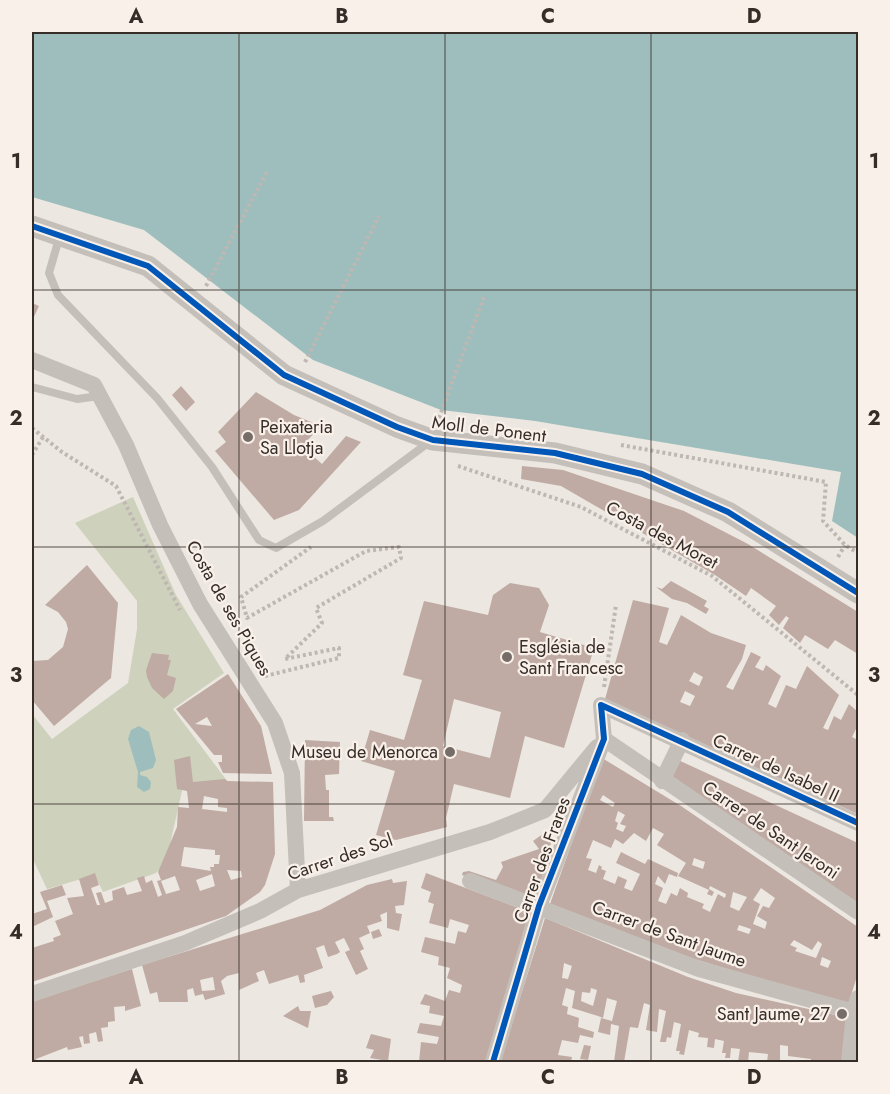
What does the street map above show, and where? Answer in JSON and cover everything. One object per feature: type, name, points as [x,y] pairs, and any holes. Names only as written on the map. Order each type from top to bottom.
[{"type":"street","name":"Moll de Ponent","points":[[32,226],[148,266],[284,375],[397,427],[433,440],[555,453],[642,474],[728,512],[858,593]]},
{"type":"street","name":"Costa de ses Piques","points":[[32,360],[94,385],[126,446],[160,525],[200,604],[275,723],[292,773],[298,890]]},
{"type":"street","points":[[601,705],[604,739]]},
{"type":"street","name":"Carrer de Isabel II","points":[[601,705],[682,740],[858,823]]},
{"type":"street","name":"Carrer des Sol","points":[[32,994],[185,943],[260,911],[298,890],[490,832],[545,810],[604,739]]},
{"type":"street","name":"Carrer de Sant Jeroni","points":[[604,739],[662,781],[858,912]]},
{"type":"street","name":"Carrer des Frares","points":[[493,1062],[539,906],[604,739]]},
{"type":"street","points":[[662,781],[682,740]]},
{"type":"street","name":"Carrer de Sant Jaume","points":[[470,881],[699,969],[857,1007]]},
{"type":"street","points":[[849,1062],[857,1007]]},
{"type":"lane","points":[[60,234],[49,273],[58,295],[157,398],[212,467],[259,540],[276,548],[323,521],[433,440]]},
{"type":"lane","points":[[32,387],[77,399],[99,396]]},
{"type":"path","points":[[206,286],[267,172]]},
{"type":"path","points":[[305,362],[379,216]]},
{"type":"path","points":[[197,280],[215,293]]},
{"type":"path","points":[[439,418],[485,294]]},
{"type":"path","points":[[296,355],[312,368]]},
{"type":"path","points":[[428,414],[445,420]]},
{"type":"path","points":[[32,428],[116,486],[175,602]]},
{"type":"path","points":[[32,455],[43,437]]},
{"type":"path","points":[[613,444],[826,482],[823,521],[845,545],[858,553]]},
{"type":"path","points":[[248,680],[339,658],[339,648],[285,659],[321,623],[316,608],[401,558],[399,547],[366,550],[248,618],[241,597],[317,543]]},
{"type":"path","points":[[601,705],[616,605]]},
{"type":"green space","points":[[133,497],[176,595],[224,673],[173,709],[240,798],[184,782],[166,862],[156,873],[103,892],[95,875],[47,889],[32,857],[32,714],[52,739],[128,683],[137,629],[137,601],[75,523]]},
{"type":"water","points":[[32,32],[858,32],[858,538],[832,521],[841,472],[535,421],[441,410],[313,360],[144,230],[32,197]]},
{"type":"water","points":[[139,726],[149,732],[156,760],[153,768],[140,772],[140,775],[147,777],[151,782],[150,789],[144,792],[137,787],[138,772],[128,739],[131,730]]},
{"type":"building","points":[[32,303],[39,306],[32,321]]},
{"type":"building","points":[[181,386],[195,402],[186,411],[172,395]]},
{"type":"building","points":[[256,392],[294,415],[321,426],[302,446],[322,464],[346,436],[361,442],[299,510],[274,520],[215,451],[226,442],[218,432]]},
{"type":"building","points":[[522,466],[563,470],[684,511],[748,544],[858,612],[858,654],[835,640],[828,649],[805,635],[800,643],[783,628],[789,618],[786,616],[779,625],[769,615],[776,606],[751,588],[746,596],[715,575],[561,486],[521,479]]},
{"type":"building","points":[[87,565],[118,603],[111,678],[54,726],[32,700],[32,661],[48,660],[63,647],[68,629],[66,622],[58,612],[45,605]]},
{"type":"building","points":[[671,581],[707,601],[704,606],[709,609],[706,614],[687,603],[672,599],[656,587],[662,589]]},
{"type":"building","points":[[510,583],[539,588],[549,605],[540,632],[594,648],[564,748],[525,736],[510,798],[454,784],[446,818],[447,827],[396,840],[376,835],[395,771],[361,761],[370,730],[404,740],[422,680],[403,675],[424,601],[488,615],[493,595]],"holes":[[[454,699],[501,712],[490,758],[443,746]]]},
{"type":"building","points":[[633,600],[669,608],[659,642],[667,645],[681,615],[711,633],[746,645],[742,659],[726,687],[733,690],[751,652],[761,657],[755,667],[763,671],[766,665],[781,676],[768,704],[776,708],[786,685],[796,689],[807,666],[839,695],[823,728],[828,730],[834,716],[841,720],[849,704],[858,712],[858,725],[852,737],[858,740],[858,814],[605,699]],"holes":[[[694,672],[703,677],[699,686],[689,681]],[[685,691],[695,696],[690,706],[680,702]]]},
{"type":"building","points":[[152,653],[169,655],[168,660],[171,660],[167,675],[176,678],[173,691],[164,699],[152,688],[147,677],[146,670]]},
{"type":"building","points":[[228,674],[261,726],[272,774],[223,773],[218,762],[222,762],[222,755],[214,755],[176,709]],"holes":[[[207,717],[212,726],[195,724]]]},
{"type":"building","points":[[305,740],[340,742],[339,774],[325,775],[326,790],[329,790],[329,817],[333,817],[334,821],[304,821]]},
{"type":"building","points":[[190,756],[193,782],[225,779],[227,781],[273,782],[275,854],[265,885],[260,892],[226,916],[32,982],[32,948],[54,941],[53,938],[61,935],[55,921],[73,914],[67,898],[84,896],[79,879],[95,873],[99,885],[91,888],[97,905],[100,905],[96,893],[101,892],[105,903],[113,900],[112,891],[124,887],[127,895],[142,891],[137,878],[144,876],[146,883],[152,880],[158,897],[162,895],[157,881],[161,880],[158,872],[177,827],[178,807],[189,808],[187,791],[177,789],[174,760]],"holes":[[[204,796],[218,799],[218,807],[227,808],[227,812],[202,809]],[[184,847],[215,850],[215,855],[220,855],[219,864],[210,867],[211,871],[181,866]],[[227,870],[241,871],[242,877],[231,880]],[[212,874],[215,886],[200,891],[196,880]],[[175,876],[180,890],[166,894],[161,881]]]},
{"type":"building","points":[[602,758],[681,806],[858,927],[858,973],[848,1005],[684,956],[550,904]],"holes":[[[603,795],[615,803],[613,807],[600,800]],[[618,811],[625,815],[620,824],[626,826],[623,832],[616,829],[618,823],[615,821]],[[653,828],[664,834],[657,845],[686,863],[678,876],[709,890],[707,894],[712,896],[714,892],[709,889],[710,886],[726,894],[725,898],[718,894],[710,912],[702,908],[704,904],[687,897],[688,893],[680,888],[677,896],[671,893],[666,904],[658,901],[663,888],[655,884],[658,876],[665,884],[669,874],[677,877],[678,873],[648,859],[645,864],[621,852],[616,863],[640,874],[632,891],[624,888],[627,880],[618,876],[615,884],[603,879],[606,871],[599,865],[596,873],[588,870],[592,859],[586,858],[593,840],[611,848],[615,839],[623,844],[634,833],[646,841]],[[694,858],[705,862],[703,869],[692,865]],[[761,888],[775,898],[769,908],[763,906],[757,916],[767,922],[765,929],[753,924],[760,904],[753,900]],[[733,892],[747,897],[739,911],[730,907]],[[739,925],[751,929],[749,934],[737,930]],[[794,940],[812,950],[818,941],[822,944],[816,958],[795,951],[797,948],[790,945]],[[822,957],[831,961],[828,968],[820,965]]]},
{"type":"building","points":[[676,759],[858,843],[858,906],[666,781]]},
{"type":"building","points":[[547,831],[552,839],[535,903],[462,875],[463,872],[469,871],[496,880],[503,867],[501,862],[539,849],[533,841]]},
{"type":"building","points":[[426,873],[532,913],[485,1062],[419,1062],[421,1042],[437,1044],[439,1037],[417,1033],[420,1023],[441,1026],[444,1016],[429,1013],[430,1006],[420,1004],[425,994],[445,1001],[449,990],[460,993],[462,985],[447,978],[450,968],[438,965],[439,957],[421,952],[425,937],[455,944],[458,931],[466,933],[469,925],[450,919],[448,928],[429,923],[434,904],[428,902],[431,892],[421,888]]},
{"type":"building","points":[[392,879],[393,883],[407,881],[404,905],[395,906],[396,913],[402,914],[399,931],[387,928],[387,912],[380,915],[382,921],[367,926],[370,933],[359,938],[364,949],[360,951],[368,969],[356,975],[345,952],[350,950],[344,938],[335,942],[340,952],[337,954],[328,957],[324,945],[316,948],[323,968],[304,975],[305,982],[300,983],[298,975],[269,984],[264,970],[256,973],[259,981],[239,990],[239,973],[227,976],[221,981],[225,994],[205,1000],[203,994],[195,996],[193,988],[187,990],[188,1002],[159,1002],[157,992],[150,994],[142,965],[320,910],[367,885]],"holes":[[[213,977],[215,990],[202,991],[200,980]]]},
{"type":"building","points":[[62,885],[66,895],[47,901],[53,917],[32,927],[32,914],[47,909],[40,892]]},
{"type":"building","points":[[545,918],[688,977],[736,993],[849,1018],[845,1062],[811,1062],[811,1059],[788,1056],[788,1046],[780,1045],[780,1061],[767,1062],[768,1054],[749,1052],[748,1062],[738,1062],[740,1049],[731,1048],[730,1058],[725,1058],[726,1053],[722,1053],[724,1041],[715,1039],[714,1048],[707,1047],[708,1038],[698,1037],[699,1033],[689,1030],[684,1055],[679,1054],[680,1051],[676,1051],[681,1024],[674,1022],[671,1038],[667,1037],[666,1042],[660,1042],[666,1011],[659,1009],[657,1032],[646,1030],[650,1005],[644,1003],[638,1028],[630,1027],[624,1062],[614,1062],[619,1026],[611,1024],[610,1035],[598,1032],[601,1018],[612,1021],[617,1001],[607,998],[603,1018],[572,1008],[575,991],[566,988],[562,1005],[568,1007],[567,1014],[579,1018],[578,1027],[594,1032],[593,1038],[580,1035],[578,1043],[562,1040],[558,1055],[572,1057],[571,1062],[500,1062]],"holes":[[[564,963],[572,966],[568,979],[562,978]],[[591,988],[597,990],[593,1006],[581,1001],[582,992],[590,993]]]},
{"type":"building","points":[[379,929],[382,936],[373,939],[371,932]]},
{"type":"building","points":[[132,969],[141,1006],[125,1011],[125,1006],[114,1007],[115,1021],[108,1022],[108,1027],[101,1028],[103,1041],[98,1042],[96,1032],[89,1034],[90,1043],[84,1044],[83,1036],[79,1037],[82,1047],[68,1050],[67,1047],[36,1059],[37,1062],[32,1062],[32,1001]]},
{"type":"building","points":[[331,991],[334,997],[327,1005],[315,1008],[312,996]]},
{"type":"building","points":[[298,1006],[300,1011],[311,1011],[308,1028],[283,1016]]},
{"type":"building","points":[[371,1034],[391,1039],[388,1061],[370,1058],[374,1050],[366,1048]]},
{"type":"building","points":[[584,1045],[591,1046],[588,1060],[580,1059]]},
{"type":"cycle path","points":[[32,226],[148,266],[284,375],[397,427],[433,440],[555,453],[642,474],[728,512],[858,593]]},
{"type":"cycle path","points":[[493,1062],[539,906],[604,739],[601,705],[858,823]]},
{"type":"place","name":"Peixateria Sa Llotja","points":[[248,437]]},
{"type":"place","name":"Església de Sant Francesc","points":[[507,657]]},
{"type":"place","name":"Museu de Menorca","points":[[450,752]]},
{"type":"place","name":"Sant Jaume, 27","points":[[842,1014]]}]
